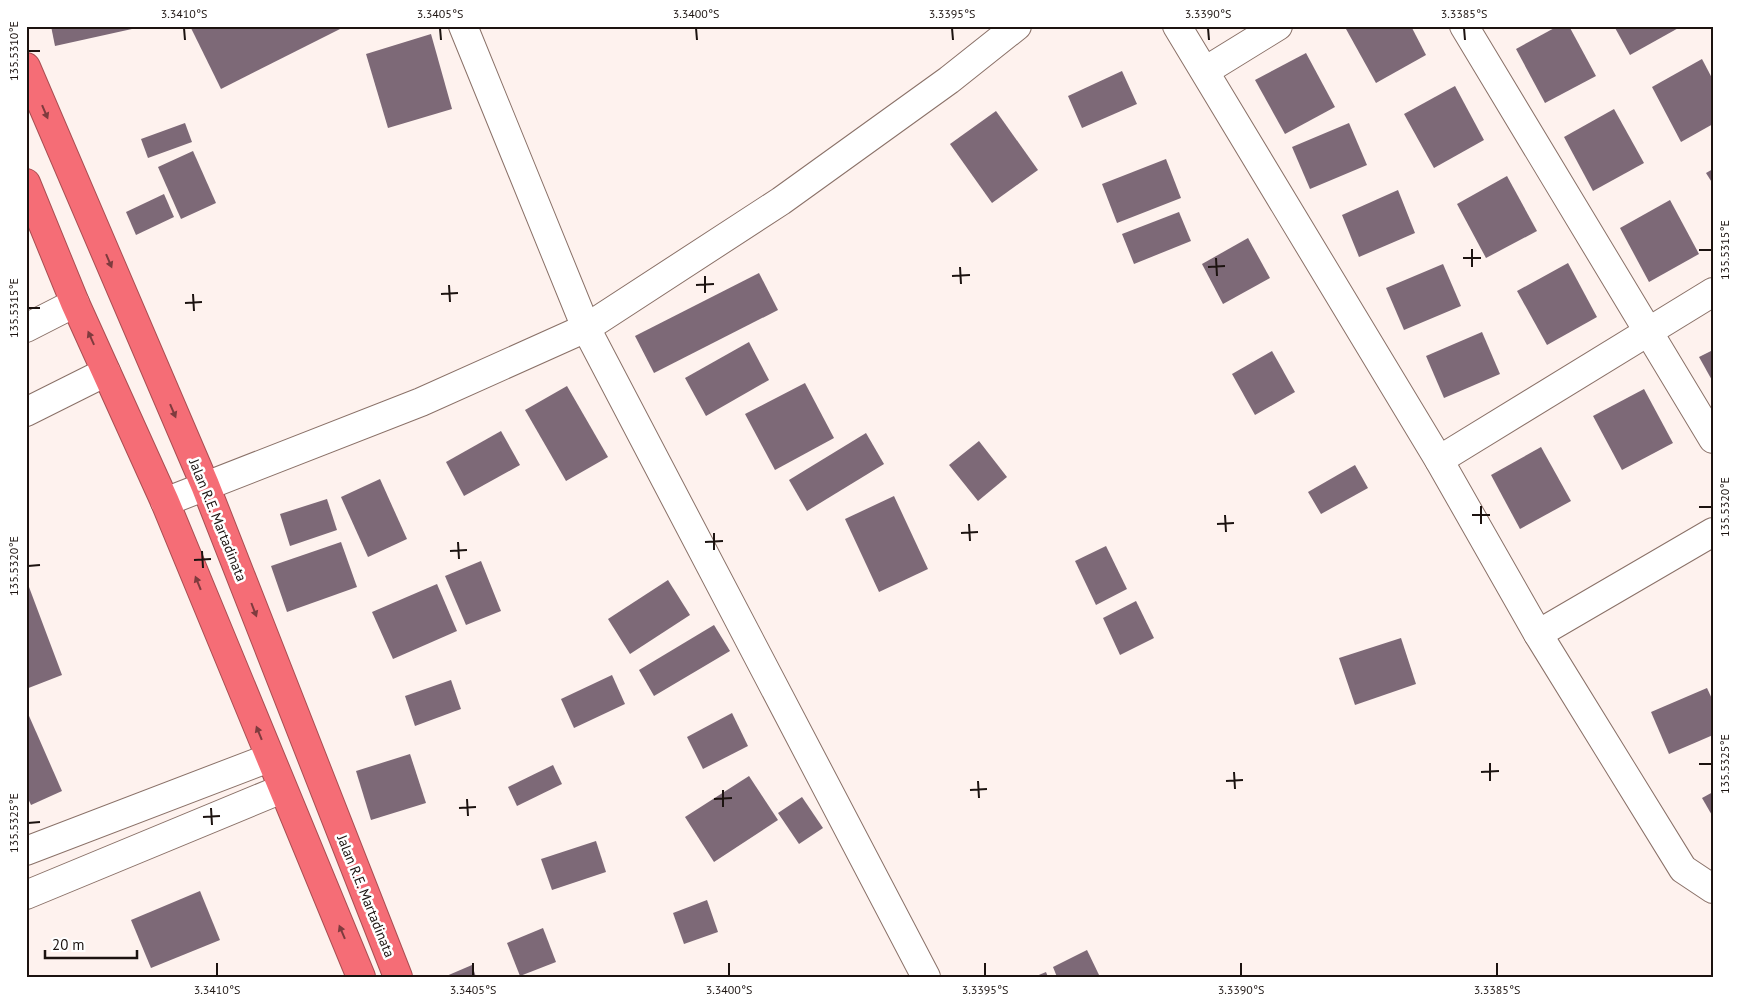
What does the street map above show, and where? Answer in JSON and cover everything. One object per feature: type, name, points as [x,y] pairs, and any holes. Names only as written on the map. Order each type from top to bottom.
[{"type":"highway","name":"Jalan R.E. Martadinata","points":[[26,67],[205,485],[398,977]]},
{"type":"highway","points":[[26,183],[106,372],[165,502],[360,977]]},
{"type":"street","points":[[463,26],[586,328],[926,977]]},
{"type":"street","points":[[165,502],[422,402],[586,328],[780,201],[949,80],[1017,26]]},
{"type":"street","points":[[1177,26],[1439,460],[1538,634],[1683,869],[1713,889]]},
{"type":"street","points":[[1205,71],[1278,26]]},
{"type":"street","points":[[1464,26],[1713,439]]},
{"type":"street","points":[[1439,460],[1713,292]]},
{"type":"street","points":[[26,328],[76,302]]},
{"type":"street","points":[[26,412],[106,372]]},
{"type":"street","points":[[1538,634],[1713,532]]},
{"type":"street","points":[[26,851],[269,758]]},
{"type":"street","points":[[26,895],[282,789]]},
{"type":"building","points":[[51,26],[140,26],[141,27],[55,46]]},
{"type":"building","points":[[190,26],[346,26],[221,89]]},
{"type":"building","points":[[1351,26],[1411,26],[1426,55],[1376,83],[1346,29]]},
{"type":"building","points":[[1558,26],[1569,26],[1596,76],[1545,103],[1516,49]]},
{"type":"building","points":[[1614,26],[1682,26],[1630,55]]},
{"type":"building","points":[[431,34],[452,109],[388,128],[366,54]]},
{"type":"building","points":[[1306,53],[1335,107],[1285,134],[1255,80]]},
{"type":"building","points":[[1702,59],[1713,80],[1713,124],[1681,142],[1652,87]]},
{"type":"building","points":[[1122,71],[1137,104],[1082,128],[1068,96]]},
{"type":"building","points":[[1455,86],[1484,140],[1434,168],[1404,114]]},
{"type":"building","points":[[1614,109],[1644,163],[1593,191],[1564,137]]},
{"type":"building","points":[[996,111],[1038,170],[992,203],[950,144]]},
{"type":"building","points":[[185,123],[192,142],[148,158],[141,139]]},
{"type":"building","points":[[1349,123],[1367,165],[1310,189],[1292,147]]},
{"type":"building","points":[[193,151],[216,203],[181,219],[158,167]]},
{"type":"building","points":[[1166,159],[1181,198],[1117,223],[1102,184]]},
{"type":"building","points":[[1713,169],[1713,184],[1706,173]]},
{"type":"building","points":[[1507,176],[1537,231],[1486,258],[1457,204]]},
{"type":"building","points":[[1398,190],[1415,233],[1359,257],[1342,215]]},
{"type":"building","points":[[164,194],[174,217],[136,235],[126,212]]},
{"type":"building","points":[[1670,200],[1699,254],[1649,282],[1620,228]]},
{"type":"building","points":[[1179,212],[1191,241],[1134,264],[1122,234]]},
{"type":"building","points":[[1248,238],[1270,278],[1223,304],[1202,264]]},
{"type":"building","points":[[1568,263],[1597,317],[1547,345],[1517,291]]},
{"type":"building","points":[[1443,264],[1461,306],[1404,330],[1386,288]]},
{"type":"building","points":[[759,273],[778,310],[654,373],[635,336]]},
{"type":"building","points":[[1482,332],[1500,374],[1444,398],[1426,356]]},
{"type":"building","points":[[749,342],[769,380],[706,416],[685,378]]},
{"type":"building","points":[[1713,350],[1713,382],[1699,357]]},
{"type":"building","points":[[1272,351],[1295,392],[1255,415],[1232,374]]},
{"type":"building","points":[[805,383],[834,438],[775,470],[745,414]]},
{"type":"building","points":[[567,386],[608,457],[566,481],[525,410]]},
{"type":"building","points":[[1644,389],[1673,443],[1622,470],[1593,416]]},
{"type":"building","points":[[501,431],[520,465],[464,496],[446,462]]},
{"type":"building","points":[[866,433],[884,464],[807,511],[789,480]]},
{"type":"building","points":[[979,441],[1007,477],[978,501],[949,465]]},
{"type":"building","points":[[1541,447],[1571,501],[1520,529],[1491,475]]},
{"type":"building","points":[[1355,465],[1368,488],[1321,514],[1308,492]]},
{"type":"building","points":[[380,479],[407,539],[368,557],[341,497]]},
{"type":"building","points":[[894,496],[928,569],[879,592],[845,519]]},
{"type":"building","points":[[327,499],[337,530],[290,546],[280,514]]},
{"type":"building","points":[[341,542],[357,587],[287,612],[271,566]]},
{"type":"building","points":[[1106,546],[1127,589],[1096,605],[1075,561]]},
{"type":"building","points":[[481,561],[501,611],[466,625],[445,576]]},
{"type":"building","points":[[26,579],[62,675],[26,689]]},
{"type":"building","points":[[668,580],[690,615],[630,654],[608,619]]},
{"type":"building","points":[[437,584],[457,631],[393,659],[372,612]]},
{"type":"building","points":[[1136,601],[1154,638],[1120,655],[1103,618]]},
{"type":"building","points":[[714,625],[730,651],[654,696],[639,670]]},
{"type":"building","points":[[1401,638],[1416,684],[1355,705],[1339,658]]},
{"type":"building","points":[[612,675],[625,704],[574,728],[561,699]]},
{"type":"building","points":[[451,680],[461,709],[415,726],[405,696]]},
{"type":"building","points":[[1707,688],[1713,701],[1713,735],[1669,754],[1651,712]]},
{"type":"building","points":[[26,709],[62,791],[31,805],[26,794]]},
{"type":"building","points":[[732,713],[748,746],[703,769],[687,737]]},
{"type":"building","points":[[410,754],[426,803],[371,820],[356,771]]},
{"type":"building","points":[[553,765],[562,784],[517,806],[508,787]]},
{"type":"building","points":[[749,776],[778,820],[714,862],[685,817]]},
{"type":"building","points":[[1713,792],[1713,817],[1702,798]]},
{"type":"building","points":[[802,797],[823,828],[799,844],[778,813]]},
{"type":"building","points":[[596,841],[606,872],[552,890],[541,859]]},
{"type":"building","points":[[200,891],[220,940],[151,968],[131,920]]},
{"type":"building","points":[[707,900],[718,932],[684,944],[673,913]]},
{"type":"building","points":[[543,928],[556,962],[520,976],[507,943]]},
{"type":"building","points":[[1087,950],[1100,977],[1057,977],[1053,967]]},
{"type":"building","points":[[472,965],[476,977],[444,977]]},
{"type":"building","points":[[1046,972],[1048,977],[1034,977]]}]
